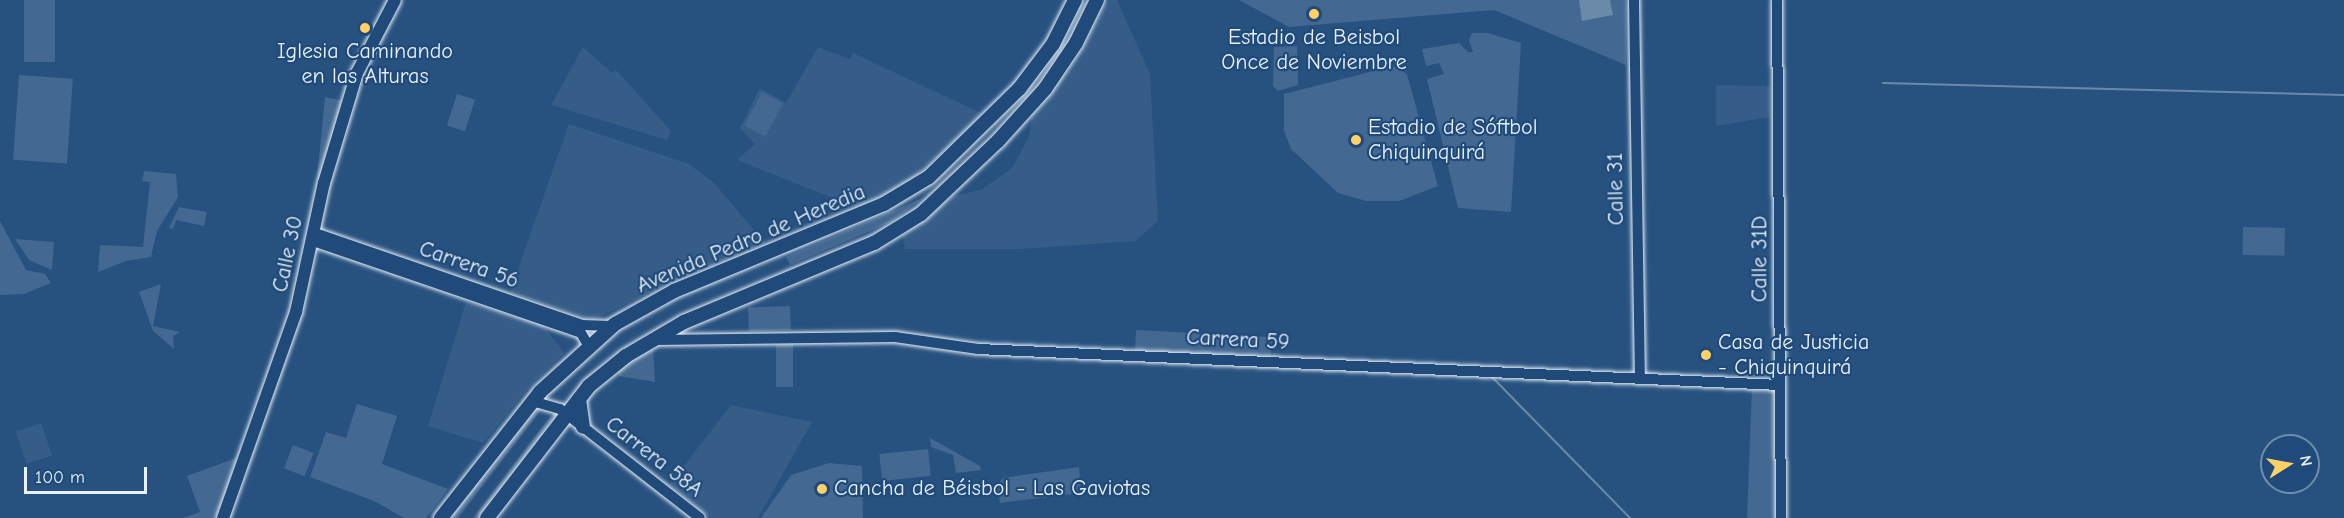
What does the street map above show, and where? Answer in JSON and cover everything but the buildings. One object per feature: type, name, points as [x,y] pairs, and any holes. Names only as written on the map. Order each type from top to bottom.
[{"type":"highway","name":"Avenida Pedro de Heredia","points":[[441,518],[532,401],[588,345],[612,326],[674,291],[884,204],[919,186],[975,135],[1018,89],[1053,44],[1076,0]]},
{"type":"highway","points":[[487,518],[596,379],[646,342],[684,322],[856,251],[915,219],[973,165],[1038,96],[1076,43],[1097,0]]},
{"type":"highway","points":[[579,399],[583,427]]},
{"type":"main road","name":"Calle 30","points":[[223,518],[282,358],[314,237],[324,183],[357,73],[395,0]]},
{"type":"street","name":"Calle 31","points":[[1634,0],[1640,378]]},
{"type":"street","name":"Calle 31D","points":[[1777,0],[1781,518]]},
{"type":"street","name":"Carrera 56","points":[[314,237],[582,325],[612,326]]},
{"type":"street","name":"Carrera 56","points":[[314,237],[581,333],[588,345]]},
{"type":"street","points":[[684,322],[684,330],[694,337]]},
{"type":"street","name":"Carrera 59","points":[[646,342],[694,337],[895,338],[984,349],[1780,385]]},
{"type":"street","name":"Carrera 58A","points":[[532,401],[550,404],[567,414],[700,518]]},
{"type":"street","name":"Carrera 58A","points":[[555,430],[583,427]]},
{"type":"shaded area","points":[[24,0],[55,0],[55,62],[24,62]]},
{"type":"shaded area","points":[[1109,0],[1117,0],[1150,74],[1158,221],[1135,241],[1021,249],[905,249],[903,235],[953,196],[981,190],[1012,168],[1029,137],[1032,116],[1077,58]]},
{"type":"shaded area","points":[[1239,0],[1626,0],[1626,65],[1494,10],[1289,27]]},
{"type":"shaded area","points":[[1579,0],[1610,0],[1613,15],[1582,21]]},
{"type":"shaded area","points":[[1472,33],[1488,33],[1521,43],[1511,212],[1458,208],[1427,79],[1444,74],[1439,63],[1426,66],[1422,49],[1459,43],[1468,52],[1473,52],[1469,40]]},
{"type":"shaded area","points":[[1297,46],[1298,85],[1278,91],[1273,86],[1274,47]]},
{"type":"shaded area","points":[[583,47],[612,73],[616,70],[671,131],[667,140],[551,105]]},
{"type":"shaded area","points":[[818,47],[850,59],[853,53],[985,115],[904,186],[858,208],[737,160],[755,144],[740,128],[760,88],[786,103]]},
{"type":"shaded area","name":"Estadio de Sóftbol Chiquinquirá","points":[[1393,66],[1407,74],[1438,186],[1399,201],[1366,201],[1338,193],[1291,149],[1284,131],[1284,94]]},
{"type":"shaded area","points":[[19,75],[73,79],[67,164],[13,160]]},
{"type":"shaded area","points":[[1716,85],[1770,86],[1770,117],[1716,126]]},
{"type":"shaded area","points":[[762,92],[783,103],[765,137],[744,126]]},
{"type":"shaded area","points":[[457,94],[475,100],[465,131],[447,125]]},
{"type":"shaded area","points":[[325,97],[344,101],[321,179],[317,179]]},
{"type":"shaded area","points":[[569,124],[689,164],[715,184],[765,243],[667,284],[593,320],[510,292]]},
{"type":"shaded area","points":[[144,171],[176,174],[178,197],[157,231],[151,257],[126,261],[98,272],[100,245],[143,247],[150,182],[142,181]]},
{"type":"shaded area","points":[[923,198],[891,222],[790,265],[786,257]]},
{"type":"shaded area","points":[[179,207],[207,212],[204,226],[176,220],[173,229],[169,228]]},
{"type":"shaded area","points":[[0,221],[26,270],[45,274],[51,283],[24,294],[0,295]]},
{"type":"shaded area","points":[[2243,227],[2285,228],[2285,256],[2243,255]]},
{"type":"shaded area","points":[[15,239],[54,242],[52,270],[29,260]]},
{"type":"shaded area","points":[[161,284],[153,326],[180,332],[173,336],[174,349],[153,331],[139,292]]},
{"type":"shaded area","points":[[466,302],[543,325],[564,353],[528,388],[483,443],[428,426]]},
{"type":"shaded area","points":[[790,306],[791,330],[749,331],[748,307]]},
{"type":"shaded area","points":[[1136,330],[1272,337],[1271,358],[1135,351]]},
{"type":"shaded area","points":[[776,344],[793,344],[793,387],[776,387]]},
{"type":"shaded area","points":[[653,347],[655,382],[619,376],[616,369]]},
{"type":"shaded area","points":[[1752,386],[1776,387],[1777,518],[1747,518]]},
{"type":"shaded area","points":[[357,404],[397,416],[382,464],[448,489],[426,518],[404,518],[374,501],[310,477],[326,432],[346,438]]},
{"type":"shaded area","points":[[533,404],[544,406],[458,518],[448,518]]},
{"type":"shaded area","points":[[731,405],[812,422],[758,518],[711,518],[669,485]]},
{"type":"shaded area","points":[[553,413],[558,416],[483,518],[473,518]]},
{"type":"shaded area","points":[[41,423],[52,455],[27,464],[15,432]]},
{"type":"shaded area","points":[[930,438],[980,466],[981,470],[956,473],[953,455],[931,447]]},
{"type":"shaded area","points":[[293,445],[314,453],[305,476],[284,468]]},
{"type":"shaded area","points":[[928,449],[931,476],[882,481],[879,454]]},
{"type":"shaded area","points":[[239,457],[242,458],[217,518],[183,518],[200,512],[187,476]]},
{"type":"shaded area","name":"Cancha de Béisbol - Las Gaviotas","points":[[829,463],[862,466],[863,518],[761,518],[791,475]]},
{"type":"shaded area","points":[[1079,467],[1081,493],[1000,503],[997,485],[1003,478]]},
{"type":"waterway","points":[[1883,83],[2344,95]]},
{"type":"waterway","points":[[1491,376],[1630,518]]},
{"type":"place","name":"Estadio de Beisbol Once de Noviembre","points":[[1314,14]]},
{"type":"place","name":"Iglesia Caminando en las Alturas","points":[[365,28]]},
{"type":"place","name":"Estadio de Sóftbol Chiquinquirá","points":[[1356,140]]},
{"type":"place","name":"Casa de Justicia - Chiquinquirá","points":[[1706,355]]},
{"type":"place","name":"Cancha de Béisbol - Las Gaviotas","points":[[822,489]]}]
